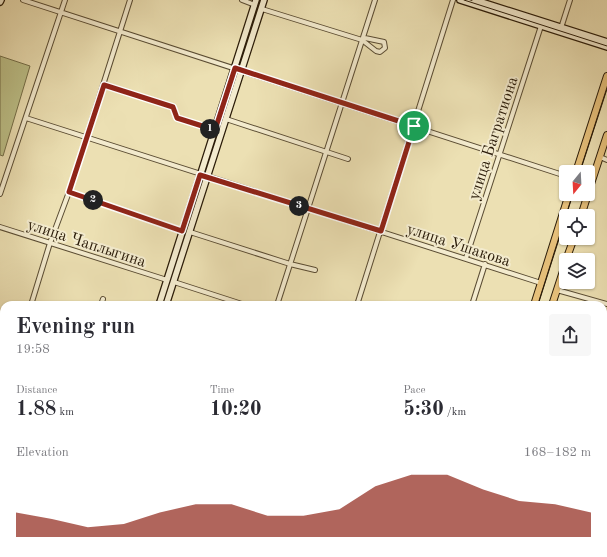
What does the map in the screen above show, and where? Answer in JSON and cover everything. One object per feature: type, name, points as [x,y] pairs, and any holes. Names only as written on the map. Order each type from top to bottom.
[{"type":"main road","points":[[167,301],[264,0]]},
{"type":"main road","points":[[460,0],[607,47]]},
{"type":"main road","points":[[475,0],[607,42]]},
{"type":"main road","points":[[159,301],[256,2]]},
{"type":"main road","points":[[578,165],[607,76]]},
{"type":"main road","points":[[595,172],[607,135]]},
{"type":"main road","points":[[535,301],[567,201]]},
{"type":"main road","points":[[553,301],[559,284]]},
{"type":"street","points":[[22,0],[559,174]]},
{"type":"street","points":[[0,194],[65,0]]},
{"type":"street","points":[[31,301],[50,243],[69,192],[130,0]]},
{"type":"street","points":[[242,0],[256,2]]},
{"type":"street","points":[[278,301],[375,0]]},
{"type":"street","points":[[358,301],[454,0]]},
{"type":"street","points":[[561,28],[570,0]]},
{"type":"street","points":[[262,8],[362,40],[376,51],[380,52],[385,48],[384,42],[380,40],[365,38],[362,40]]},
{"type":"street","name":"улица Багратиона","points":[[466,258],[541,26]]},
{"type":"street","points":[[104,85],[173,107],[177,118],[215,130]]},
{"type":"street","name":"улица Ушакова","points":[[26,118],[541,283]]},
{"type":"street","points":[[226,119],[348,159]]},
{"type":"street","points":[[600,157],[607,160]]},
{"type":"street","points":[[69,192],[182,231]]},
{"type":"street","name":"улица Чаплыгина","points":[[0,227],[167,280]]},
{"type":"street","points":[[190,232],[290,264],[315,270]]},
{"type":"street","points":[[473,301],[485,264]]},
{"type":"street","points":[[174,282],[233,301]]},
{"type":"street","points":[[557,290],[596,301]]},
{"type":"green space","points":[[0,56],[30,66],[3,156],[0,155]]},
{"type":"tram line","points":[[464,0],[607,46]]},
{"type":"tram line","points":[[582,165],[607,89]]},
{"type":"tram line","points":[[568,209],[571,201]]},
{"type":"tram line","points":[[539,301],[559,239]]},
{"type":"route","points":[[235,68],[342,104],[414,126],[381,231],[200,175],[182,231],[69,192],[104,85],[173,107],[177,118],[215,130],[235,68]]}]
